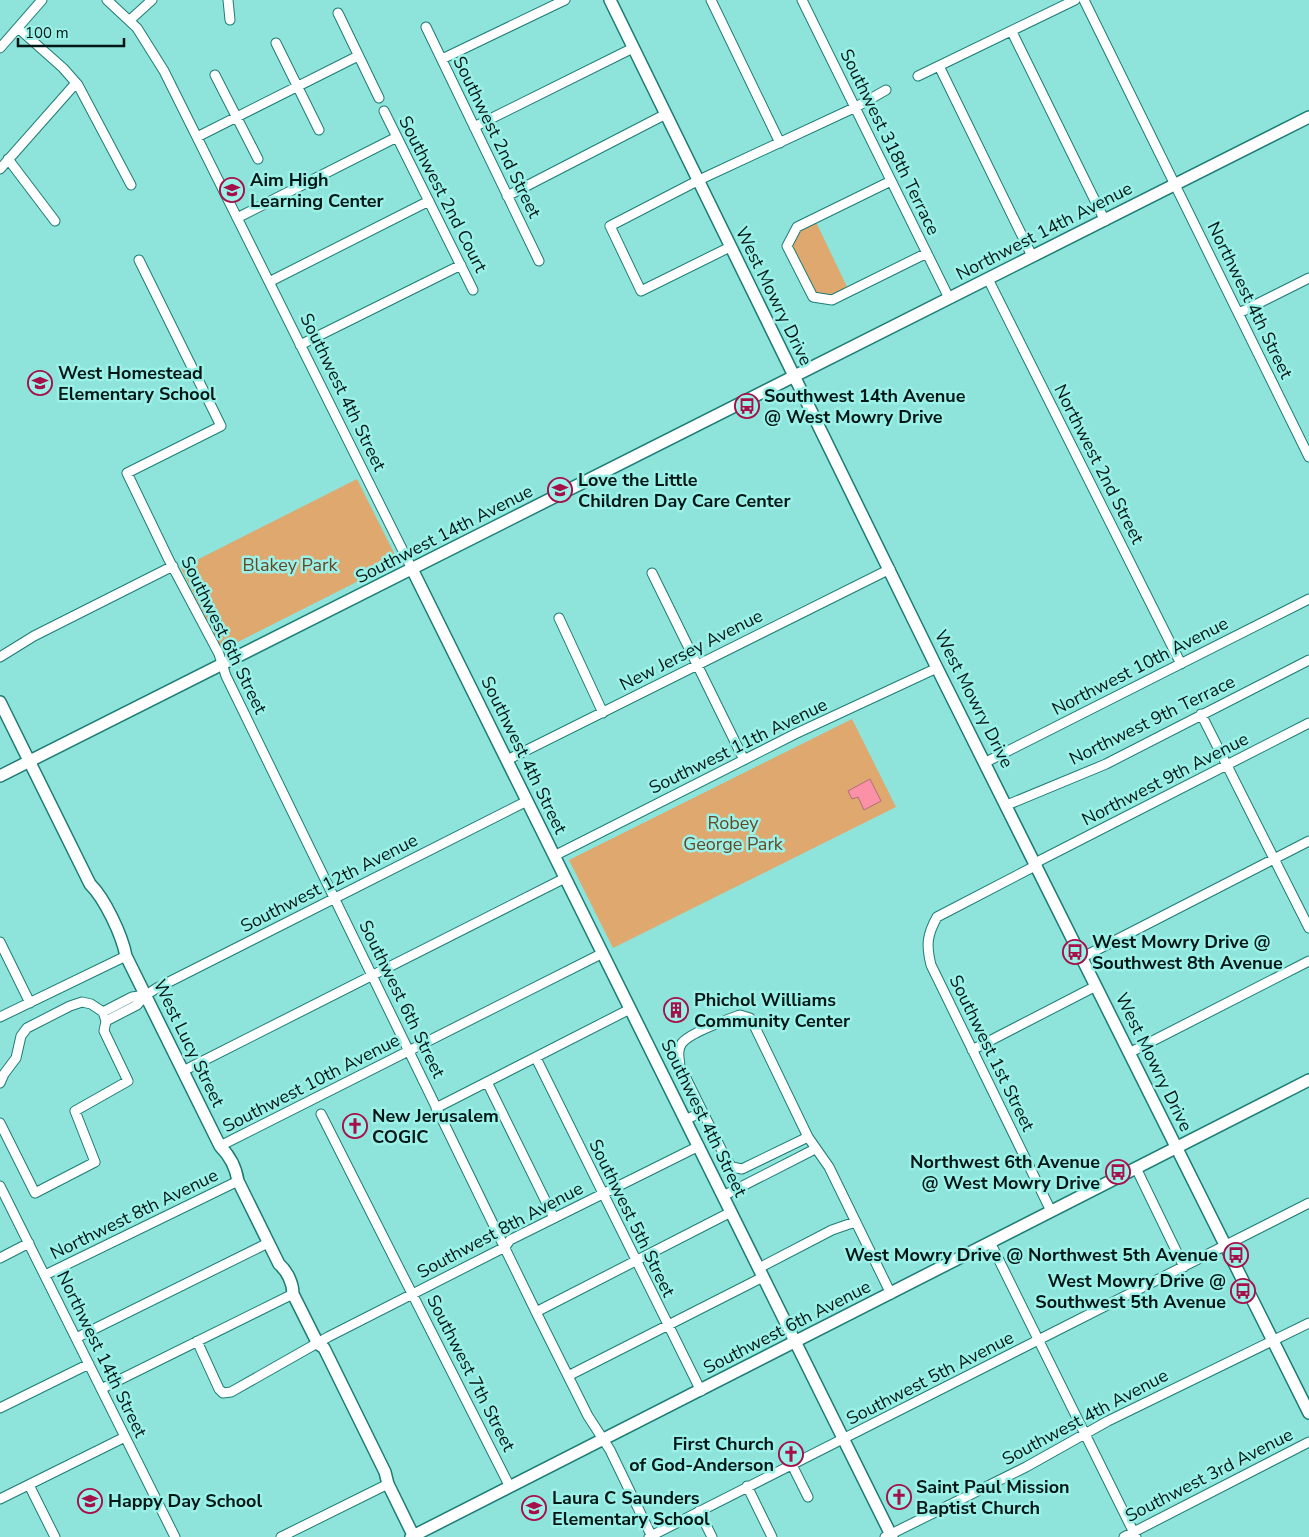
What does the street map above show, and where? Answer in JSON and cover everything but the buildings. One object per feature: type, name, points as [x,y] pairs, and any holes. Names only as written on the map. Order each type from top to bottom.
[{"type":"street","points":[[0,48],[42,0]]},
{"type":"street","name":"Southwest 4th Street","points":[[108,0],[130,20],[155,55],[197,137],[761,1272],[889,1536]]},
{"type":"street","points":[[130,20],[152,0]]},
{"type":"street","points":[[228,0],[230,20]]},
{"type":"street","points":[[442,59],[565,0]]},
{"type":"street","name":"West Mowry Drive","points":[[610,0],[794,377],[1309,1413]]},
{"type":"street","points":[[711,0],[780,143]]},
{"type":"street","name":"Southwest 318th Terrace","points":[[802,0],[949,298]]},
{"type":"street","points":[[918,76],[1075,0]]},
{"type":"street","name":"Northwest 4th Street","points":[[1084,0],[1309,457]]},
{"type":"street","points":[[338,13],[379,98]]},
{"type":"street","name":"Southwest 2nd Street","points":[[426,26],[539,262]]},
{"type":"street","points":[[18,28],[76,83],[91,106],[131,185]]},
{"type":"street","points":[[1012,32],[1105,221]]},
{"type":"street","points":[[276,43],[319,130]]},
{"type":"street","points":[[474,127],[633,48]]},
{"type":"street","points":[[197,137],[358,56]]},
{"type":"street","points":[[939,66],[1032,256]]},
{"type":"street","points":[[215,74],[258,159]]},
{"type":"street","points":[[0,169],[76,83]]},
{"type":"street","points":[[730,247],[641,290],[610,226],[699,180],[856,107],[886,90]]},
{"type":"street","name":"Southwest 2nd Court","points":[[384,112],[473,290]]},
{"type":"street","points":[[507,196],[666,114]]},
{"type":"street","name":"Northwest 14th Avenue","points":[[794,377],[1309,117]]},
{"type":"street","points":[[237,218],[397,137]]},
{"type":"street","points":[[8,160],[55,222]]},
{"type":"street","points":[[891,181],[797,227],[791,236],[788,246],[813,297],[832,300],[927,253]]},
{"type":"street","points":[[269,282],[429,201]]},
{"type":"street","name":"Southwest 6th Street","points":[[139,260],[221,426],[127,472],[173,566],[214,643],[226,676],[536,1312],[651,1537]]},
{"type":"street","points":[[300,345],[461,265]]},
{"type":"street","points":[[1239,313],[1309,278]]},
{"type":"street","name":"Northwest 2nd Street","points":[[988,279],[1181,664]]},
{"type":"street","name":"Southwest 14th Avenue","points":[[0,776],[794,377]]},
{"type":"street","points":[[0,657],[34,636],[173,566]]},
{"type":"street","name":"New Jersey Avenue","points":[[507,760],[890,569]]},
{"type":"street","points":[[652,573],[699,665],[744,760]]},
{"type":"street","name":"Northwest 10th Avenue","points":[[986,762],[1309,599]]},
{"type":"street","points":[[559,618],[604,713]]},
{"type":"street","name":"Northwest 9th Terrace","points":[[1006,805],[1106,764],[1309,660]]},
{"type":"street","name":"Southwest 11th Avenue","points":[[554,856],[744,760],[938,668]]},
{"type":"street","name":"West Lucy Street","points":[[0,702],[90,884],[98,892],[120,935],[126,956],[220,1146],[228,1154],[236,1171],[238,1181],[268,1243],[293,1286],[293,1294],[318,1344],[324,1348],[386,1472],[388,1484],[413,1537]]},
{"type":"street","points":[[1201,714],[1309,928]]},
{"type":"street","name":"Northwest 9th Avenue","points":[[928,933],[937,917],[1309,724]]},
{"type":"street","name":"Southwest 12th Avenue","points":[[105,1016],[132,997],[146,995],[527,801]]},
{"type":"street","points":[[1083,957],[1309,841]]},
{"type":"street","points":[[183,1072],[565,878]]},
{"type":"street","name":"Southwest 1st Street","points":[[928,933],[927,949],[931,965],[1051,1211]]},
{"type":"street","points":[[0,942],[30,1003]]},
{"type":"street","name":"Southwest 10th Avenue","points":[[220,1146],[603,953]]},
{"type":"street","points":[[0,1017],[126,956]]},
{"type":"street","points":[[1129,1053],[1309,961]]},
{"type":"street","points":[[972,1050],[1096,986]]},
{"type":"street","points":[[0,1083],[16,1058],[22,1036],[27,1028],[70,1006],[82,1002],[91,1004],[105,1016],[104,1031],[128,1081],[75,1110],[96,1162],[35,1193],[0,1124]]},
{"type":"street","points":[[436,1108],[630,1009]]},
{"type":"street","points":[[808,1137],[750,1166],[742,1169],[732,1167],[726,1159],[680,1066],[678,1053],[683,1042],[740,1015],[750,1018],[808,1137],[829,1167],[891,1294]]},
{"type":"street","name":"Southwest 5th Street","points":[[536,1058],[635,1262],[702,1391]]},
{"type":"street","name":"Southwest 6th Avenue","points":[[413,1537],[1309,1080]]},
{"type":"street","points":[[487,1082],[554,1218]]},
{"type":"street","points":[[685,1120],[702,1112]]},
{"type":"street","name":"Southwest 7th Street","points":[[321,1114],[510,1487]]},
{"type":"street","name":"Southwest 8th Avenue","points":[[197,1341],[217,1386],[223,1393],[235,1390],[318,1344],[505,1247],[510,1240],[698,1146]]},
{"type":"street","points":[[723,1196],[815,1149]]},
{"type":"street","points":[[1136,1168],[1184,1267]]},
{"type":"street","name":"Northwest 8th Avenue","points":[[45,1275],[238,1181]]},
{"type":"street","name":"Northwest 14th Street","points":[[0,1186],[175,1537]]},
{"type":"street","name":"Southwest 5th Avenue","points":[[651,1537],[747,1486],[844,1440],[1309,1203]]},
{"type":"street","points":[[536,1312],[731,1212]]},
{"type":"street","points":[[568,1376],[668,1326],[832,1230],[855,1222]]},
{"type":"street","points":[[990,1242],[1135,1535]]},
{"type":"street","name":"Northwest 8th Avenue","points":[[0,1258],[29,1243]]},
{"type":"street","points":[[76,1338],[268,1243]]},
{"type":"street","points":[[101,1389],[293,1294]]},
{"type":"street","name":"Southwest 4th Avenue","points":[[889,1536],[1026,1467],[1161,1395],[1309,1323]]},
{"type":"street","points":[[0,1408],[89,1364]]},
{"type":"street","points":[[0,1499],[126,1437]]},
{"type":"street","name":"Southwest 3rd Avenue","points":[[1124,1537],[1135,1535],[1309,1442]]},
{"type":"street","points":[[792,1465],[808,1498]]},
{"type":"street","points":[[281,1537],[388,1484]]},
{"type":"street","points":[[29,1485],[55,1537]]},
{"type":"street","points":[[747,1486],[772,1537]]},
{"type":"street","points":[[700,1511],[712,1537]]},
{"type":"green space","points":[[815,220],[849,291],[832,299],[814,296],[789,246],[798,228]]},
{"type":"green space","name":"Blakey Park","points":[[357,479],[398,561],[222,650],[181,568]]},
{"type":"green space","name":"Robey George Park","points":[[852,719],[896,807],[613,948],[569,860]]},
{"type":"shaded area","points":[[870,779],[881,801],[864,810],[858,797],[852,799],[848,791]]},
{"type":"place","name":"Aim High Learning Center","points":[[232,190]]},
{"type":"place","name":"West Homestead Elementary School","points":[[40,383]]},
{"type":"place","name":"Southwest 14th Avenue @ West Mowry Drive","points":[[747,406]]},
{"type":"place","name":"Love the Little Children Day Care Center","points":[[560,490]]},
{"type":"place","name":"West Mowry Drive @ Southwest 8th Avenue","points":[[1075,952]]},
{"type":"place","name":"Phichol Williams Community Center","points":[[676,1010]]},
{"type":"place","name":"New Jerusalem COGIC","points":[[355,1126]]},
{"type":"place","name":"Northwest 6th Avenue @ West Mowry Drive","points":[[1118,1172]]},
{"type":"place","name":"West Mowry Drive @ Northwest 5th Avenue","points":[[1236,1255]]},
{"type":"place","name":"West Mowry Drive @ Southwest 5th Avenue","points":[[1243,1291]]},
{"type":"place","name":"First Church of God-Anderson","points":[[791,1454]]},
{"type":"place","name":"Saint Paul Mission Baptist Church","points":[[899,1497]]},
{"type":"place","name":"Happy Day School","points":[[90,1501]]},
{"type":"place","name":"Laura C Saunders Elementary School","points":[[534,1508]]}]
